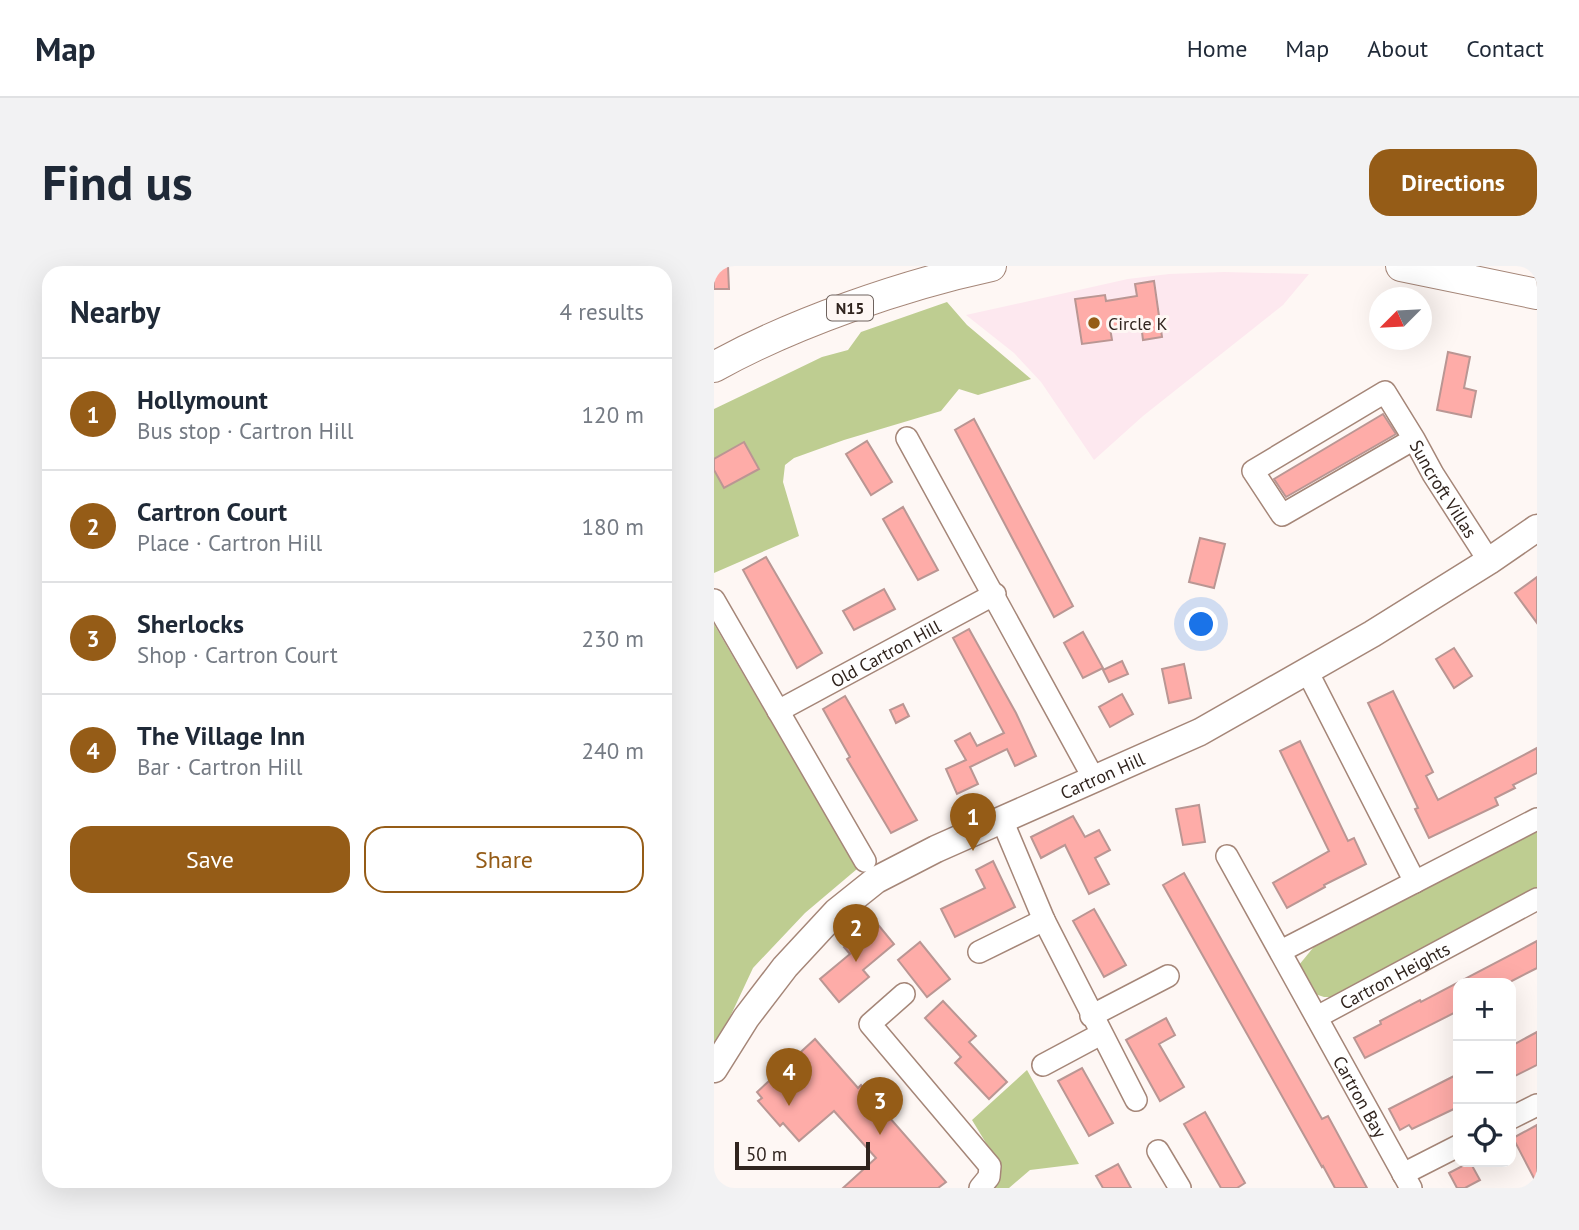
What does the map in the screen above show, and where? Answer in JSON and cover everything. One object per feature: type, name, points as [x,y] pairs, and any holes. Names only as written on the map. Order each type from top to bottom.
[{"type":"highway","name":"N15","points":[[714,367],[806,324],[885,296],[991,266]]},
{"type":"highway","points":[[1401,266],[1537,294]]},
{"type":"main road","name":"Cartron Hill","points":[[714,1069],[747,1018],[785,968],[836,912],[876,880],[936,849],[1200,732],[1371,634],[1537,528]]},
{"type":"street","name":"Suncroft Villas","points":[[1414,439],[1282,515],[1253,471],[1385,392],[1414,439],[1433,474],[1489,561]]},
{"type":"street","points":[[907,438],[995,594],[1094,779]]},
{"type":"street","name":"Old Cartron Hill","points":[[778,711],[995,594]]},
{"type":"street","points":[[714,600],[865,861]]},
{"type":"street","points":[[1307,671],[1415,882]]},
{"type":"street","points":[[1281,951],[1537,819]]},
{"type":"street","points":[[1002,820],[1044,920],[1136,1100]]},
{"type":"street","points":[[1227,856],[1317,1017]]},
{"type":"street","name":"Cartron Heights","points":[[1317,1017],[1537,900]]},
{"type":"street","points":[[979,952],[1044,920]]},
{"type":"street","points":[[1043,1065],[1168,976]]},
{"type":"street","points":[[904,994],[870,1024],[990,1166],[989,1177],[980,1188]]},
{"type":"street","name":"Cartron Bay","points":[[1317,1017],[1407,1181],[1453,1149]]},
{"type":"street","points":[[1516,1115],[1537,1104]]},
{"type":"street","points":[[1158,1151],[1180,1188]]},
{"type":"shaded area","points":[[1224,272],[1309,274],[1283,305],[1143,416],[1094,460],[1041,382],[1014,353],[966,315],[1128,279]]},
{"type":"green space","points":[[947,302],[967,325],[1031,379],[978,395],[959,389],[941,411],[794,458],[785,465],[783,482],[799,536],[714,573],[714,409],[822,357],[848,350],[861,332]]},
{"type":"green space","points":[[714,624],[857,869],[805,913],[753,968],[730,1017],[714,1043]]},
{"type":"green space","points":[[1537,832],[1537,893],[1340,997],[1324,997],[1312,993],[1299,965],[1317,943]]},
{"type":"green space","points":[[1027,1070],[1079,1164],[1030,1170],[1009,1188],[993,1188],[998,1184],[1000,1166],[972,1120]]},
{"type":"building","points":[[714,266],[728,266],[729,289],[714,289]]},
{"type":"building","points":[[1154,281],[1162,337],[1143,340],[1141,324],[1110,328],[1112,340],[1082,344],[1075,299],[1105,295],[1106,301],[1137,296],[1135,284]]},
{"type":"building","points":[[1448,352],[1470,357],[1464,388],[1476,391],[1471,417],[1437,410]]},
{"type":"building","points":[[1383,414],[1396,434],[1286,497],[1274,479]]},
{"type":"building","points":[[974,419],[1073,606],[1054,617],[955,430]]},
{"type":"building","points":[[867,441],[892,482],[871,495],[846,454]]},
{"type":"building","points":[[744,442],[759,469],[724,488],[714,470],[714,459]]},
{"type":"building","points":[[903,507],[938,570],[918,580],[883,519]]},
{"type":"building","points":[[1200,538],[1225,544],[1214,588],[1189,582]]},
{"type":"building","points":[[766,557],[822,653],[797,668],[743,570]]},
{"type":"building","points":[[1537,577],[1537,623],[1515,593]]},
{"type":"building","points":[[884,589],[895,609],[854,630],[843,611]]},
{"type":"building","points":[[969,629],[1016,713],[1036,756],[1015,766],[1007,749],[970,767],[978,784],[957,794],[946,769],[966,760],[955,741],[970,733],[977,746],[1004,733],[953,638]]},
{"type":"building","points":[[1083,632],[1103,668],[1083,678],[1064,643]]},
{"type":"building","points":[[1454,648],[1472,676],[1454,688],[1436,659]]},
{"type":"building","points":[[1122,661],[1128,674],[1109,682],[1103,670]]},
{"type":"building","points":[[1184,664],[1191,698],[1169,703],[1162,669]]},
{"type":"building","points":[[1393,691],[1433,772],[1426,776],[1438,800],[1537,748],[1537,773],[1495,798],[1498,805],[1429,838],[1415,809],[1418,808],[1368,703]]},
{"type":"building","points":[[1122,694],[1133,714],[1110,727],[1099,707]]},
{"type":"building","points":[[845,696],[917,820],[891,833],[847,759],[850,757],[823,709]]},
{"type":"building","points":[[903,704],[909,716],[896,723],[890,710]]},
{"type":"building","points":[[1300,741],[1348,841],[1354,838],[1366,864],[1287,908],[1273,883],[1329,851],[1280,751]]},
{"type":"building","points":[[1199,805],[1205,842],[1183,845],[1176,809]]},
{"type":"building","points":[[1073,816],[1085,837],[1099,830],[1110,850],[1095,858],[1109,884],[1089,894],[1065,845],[1041,858],[1031,837]]},
{"type":"building","points":[[993,861],[1015,907],[955,937],[941,909],[985,888],[976,870]]},
{"type":"building","points":[[1184,873],[1322,1119],[1328,1116],[1367,1188],[1335,1188],[1322,1167],[1163,885]]},
{"type":"building","points":[[1094,909],[1126,965],[1104,977],[1073,921]]},
{"type":"building","points":[[875,921],[894,944],[863,970],[869,977],[839,1002],[820,979],[850,954],[844,947]]},
{"type":"building","points":[[1537,941],[1537,968],[1516,979],[1467,978]]},
{"type":"building","points":[[920,942],[950,979],[927,997],[898,960]]},
{"type":"building","points":[[1453,985],[1453,1014],[1365,1058],[1354,1038],[1381,1024],[1380,1021],[1420,1000],[1421,1002]]},
{"type":"building","points":[[943,1001],[976,1036],[969,1042],[1007,1082],[989,1099],[955,1063],[961,1057],[925,1018]]},
{"type":"building","points":[[1166,1018],[1175,1035],[1159,1044],[1184,1087],[1160,1101],[1126,1040]]},
{"type":"building","points":[[1537,1032],[1537,1065],[1516,1076],[1516,1043]]},
{"type":"building","points":[[815,1039],[858,1088],[861,1085],[946,1182],[938,1188],[843,1188],[876,1158],[834,1111],[799,1141],[783,1123],[780,1126],[758,1101],[762,1098],[757,1092]]},
{"type":"building","points":[[1082,1068],[1113,1123],[1089,1136],[1058,1081]]},
{"type":"building","points":[[1453,1077],[1453,1109],[1412,1129],[1409,1125],[1400,1130],[1389,1109]]},
{"type":"building","points":[[1205,1112],[1245,1183],[1237,1188],[1221,1188],[1184,1124]]},
{"type":"building","points":[[1537,1125],[1537,1184],[1516,1144],[1516,1136]]},
{"type":"building","points":[[1118,1164],[1131,1188],[1103,1188],[1096,1176]]},
{"type":"building","points":[[1460,1167],[1473,1167],[1480,1180],[1465,1188],[1457,1188],[1449,1173]]},
{"type":"place","name":"Circle K","points":[[1094,323]]},
{"type":"place","name":"Hollymount","points":[[973,851]]},
{"type":"place","name":"Cartron Court","points":[[856,962]]},
{"type":"place","name":"The Village Inn","points":[[789,1106]]},
{"type":"place","name":"Sherlocks","points":[[880,1135]]}]
